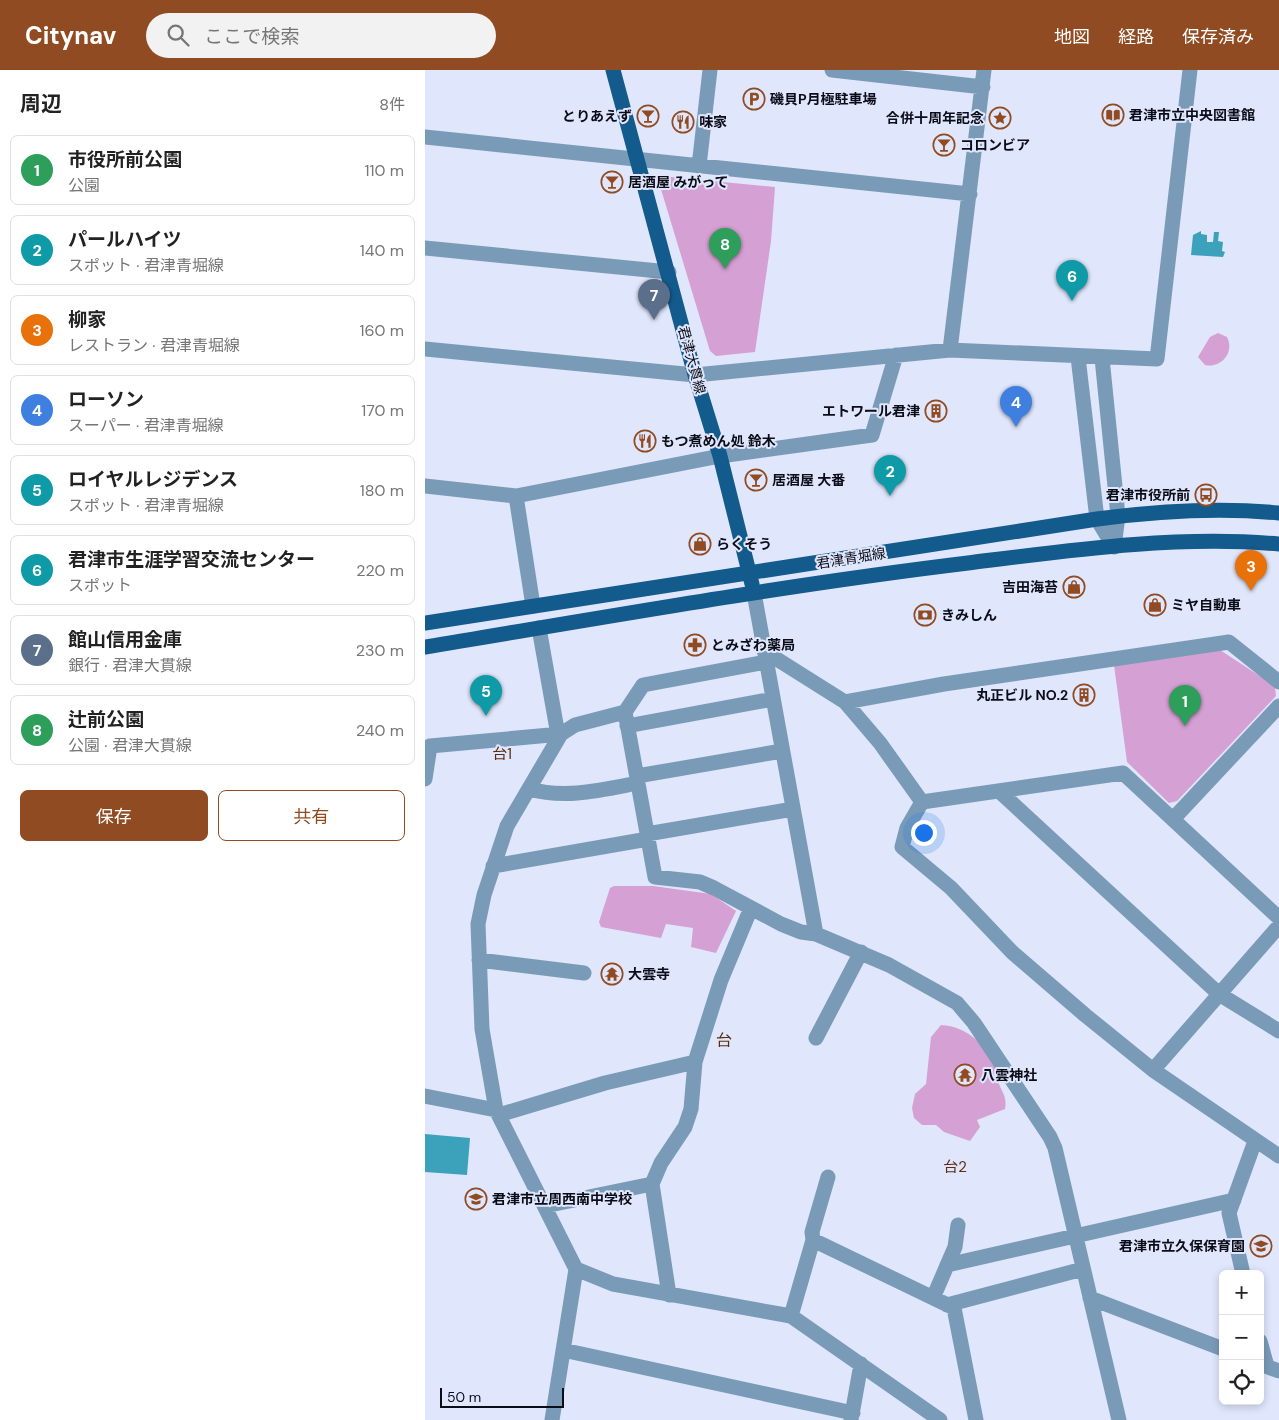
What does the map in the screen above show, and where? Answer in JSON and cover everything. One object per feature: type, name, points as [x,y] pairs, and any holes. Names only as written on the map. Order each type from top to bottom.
[{"type":"main road","name":"君津大貫線","points":[[613,70],[669,272],[695,375],[720,456],[754,593]]},
{"type":"main road","name":"君津青堀線","points":[[425,622],[749,574],[1118,516],[1150,512],[1217,510],[1279,513]]},
{"type":"main road","name":"君津青堀線","points":[[425,647],[754,593],[932,567],[1069,550],[1189,541],[1279,544]]},
{"type":"street","points":[[699,166],[710,70]]},
{"type":"street","points":[[832,70],[983,87]]},
{"type":"street","points":[[950,350],[971,194],[984,70]]},
{"type":"street","points":[[425,349],[695,375],[950,350],[1157,359],[1190,70]]},
{"type":"street","points":[[425,137],[971,194]]},
{"type":"street","points":[[425,248],[669,272]]},
{"type":"street","points":[[425,486],[516,496],[720,456],[872,435],[896,355]]},
{"type":"street","points":[[1078,357],[1097,519],[1114,547]]},
{"type":"street","points":[[1102,358],[1118,516],[1114,547]]},
{"type":"street","points":[[516,496],[533,606]]},
{"type":"street","points":[[754,593],[815,934]]},
{"type":"street","points":[[539,628],[560,734],[507,826],[493,866],[477,924],[482,1029],[498,1112],[576,1269],[552,1420]]},
{"type":"street","points":[[845,702],[944,684],[1229,642],[1279,682]]},
{"type":"street","points":[[921,802],[880,743],[845,702],[765,656],[643,684],[626,719],[655,877],[699,882],[801,932],[815,934],[861,952],[957,1003],[974,1023],[1050,1136],[1119,1420]]},
{"type":"street","points":[[425,779],[428,746],[560,734],[575,725],[773,699]]},
{"type":"street","points":[[1174,818],[1279,706]]},
{"type":"street","points":[[529,789],[546,793],[571,795],[782,751]]},
{"type":"street","points":[[921,802],[1123,773],[1174,818],[1279,918]]},
{"type":"street","points":[[999,791],[1219,994],[1279,1031]]},
{"type":"street","points":[[921,802],[907,828],[902,847],[951,888],[1013,952],[1085,1015],[1153,1070],[1279,1156]]},
{"type":"street","points":[[493,866],[793,810]]},
{"type":"street","points":[[669,1295],[653,1184],[661,1162],[685,1127],[691,1109],[695,1062],[721,980],[751,908]]},
{"type":"street","points":[[1153,1070],[1279,926]]},
{"type":"street","points":[[816,1038],[861,952]]},
{"type":"street","points":[[479,960],[584,973]]},
{"type":"street","points":[[425,1096],[498,1112],[605,1083],[695,1062]]},
{"type":"street","points":[[1242,1270],[1229,1213],[1255,1141]]},
{"type":"street","points":[[791,1316],[813,1240],[812,1232],[828,1177]]},
{"type":"street","points":[[545,1206],[653,1184]]},
{"type":"street","points":[[947,1265],[1234,1200]]},
{"type":"street","points":[[933,1298],[955,1247],[959,1225]]},
{"type":"street","points":[[813,1240],[954,1308],[976,1420]]},
{"type":"street","points":[[576,1269],[613,1284],[791,1316],[940,1420]]},
{"type":"street","points":[[947,1305],[1083,1269]]},
{"type":"street","points":[[1090,1298],[1219,1347]]},
{"type":"street","points":[[563,1350],[852,1416],[861,1364]]},
{"type":"street","points":[[1264,1353],[1269,1367]]},
{"type":"shaded area","points":[[671,177],[775,187],[771,241],[755,352],[716,356],[710,351],[660,186]]},
{"type":"shaded area","points":[[1218,333],[1227,337],[1229,343],[1228,354],[1221,362],[1211,366],[1205,365],[1198,357],[1210,337]]},
{"type":"shaded area","points":[[1220,650],[1275,686],[1276,696],[1177,801],[1169,803],[1127,762],[1114,665]]},
{"type":"shaded area","points":[[614,886],[653,886],[711,894],[736,911],[716,953],[691,947],[693,928],[666,924],[661,938],[601,927],[599,922],[610,888]]},
{"type":"shaded area","points":[[941,1025],[960,1029],[983,1046],[994,1063],[998,1082],[1005,1098],[1005,1109],[977,1120],[980,1127],[970,1141],[944,1132],[936,1125],[922,1125],[914,1118],[912,1108],[915,1094],[926,1084],[931,1037]]},
{"type":"water","points":[[1201,231],[1201,234],[1207,235],[1207,242],[1213,242],[1214,232],[1219,232],[1218,241],[1223,242],[1222,251],[1225,252],[1223,257],[1191,255],[1193,235]]},
{"type":"water","points":[[425,1134],[470,1138],[467,1175],[425,1172]]},
{"type":"place","name":"磯貝P月極駐車場","points":[[754,99]]},
{"type":"place","name":"君津市立中央図書館","points":[[1113,115]]},
{"type":"place","name":"とりあえず","points":[[648,116]]},
{"type":"place","name":"合併十周年記念","points":[[1000,118]]},
{"type":"place","name":"味家","points":[[683,122]]},
{"type":"place","name":"コロンビア","points":[[944,145]]},
{"type":"place","name":"居酒屋 みがって","points":[[612,182]]},
{"type":"place","name":"辻前公園","points":[[725,269]]},
{"type":"place","name":"君津市生涯学習交流センター","points":[[1072,301]]},
{"type":"place","name":"館山信用金庫","points":[[654,320]]},
{"type":"place","name":"エトワール君津","points":[[936,411]]},
{"type":"place","name":"ローソン","points":[[1016,427]]},
{"type":"place","name":"もつ煮めん処 鈴木","points":[[645,441]]},
{"type":"place","name":"居酒屋 大番","points":[[756,480]]},
{"type":"place","name":"君津市役所前","points":[[1206,495]]},
{"type":"place","name":"パールハイツ","points":[[890,496]]},
{"type":"place","name":"らくそう","points":[[700,544]]},
{"type":"place","name":"吉田海苔","points":[[1074,587]]},
{"type":"place","name":"柳家","points":[[1251,591]]},
{"type":"place","name":"ミヤ自動車","points":[[1155,605]]},
{"type":"place","name":"きみしん","points":[[925,615]]},
{"type":"place","name":"とみざわ薬局","points":[[695,645]]},
{"type":"place","name":"丸正ビル NO.2","points":[[1084,695]]},
{"type":"place","name":"ロイヤルレジデンス","points":[[486,716]]},
{"type":"place","name":"市役所前公園","points":[[1185,726]]},
{"type":"place","name":"大雲寺","points":[[612,974]]},
{"type":"place","name":"八雲神社","points":[[965,1075]]},
{"type":"place","name":"君津市立周西南中学校","points":[[476,1199]]},
{"type":"place","name":"君津市立久保保育園","points":[[1261,1246]]},
{"type":"district","name":"台1","points":[[502,754]]},
{"type":"district","name":"台","points":[[724,1040]]},
{"type":"district","name":"台2","points":[[955,1167]]}]
